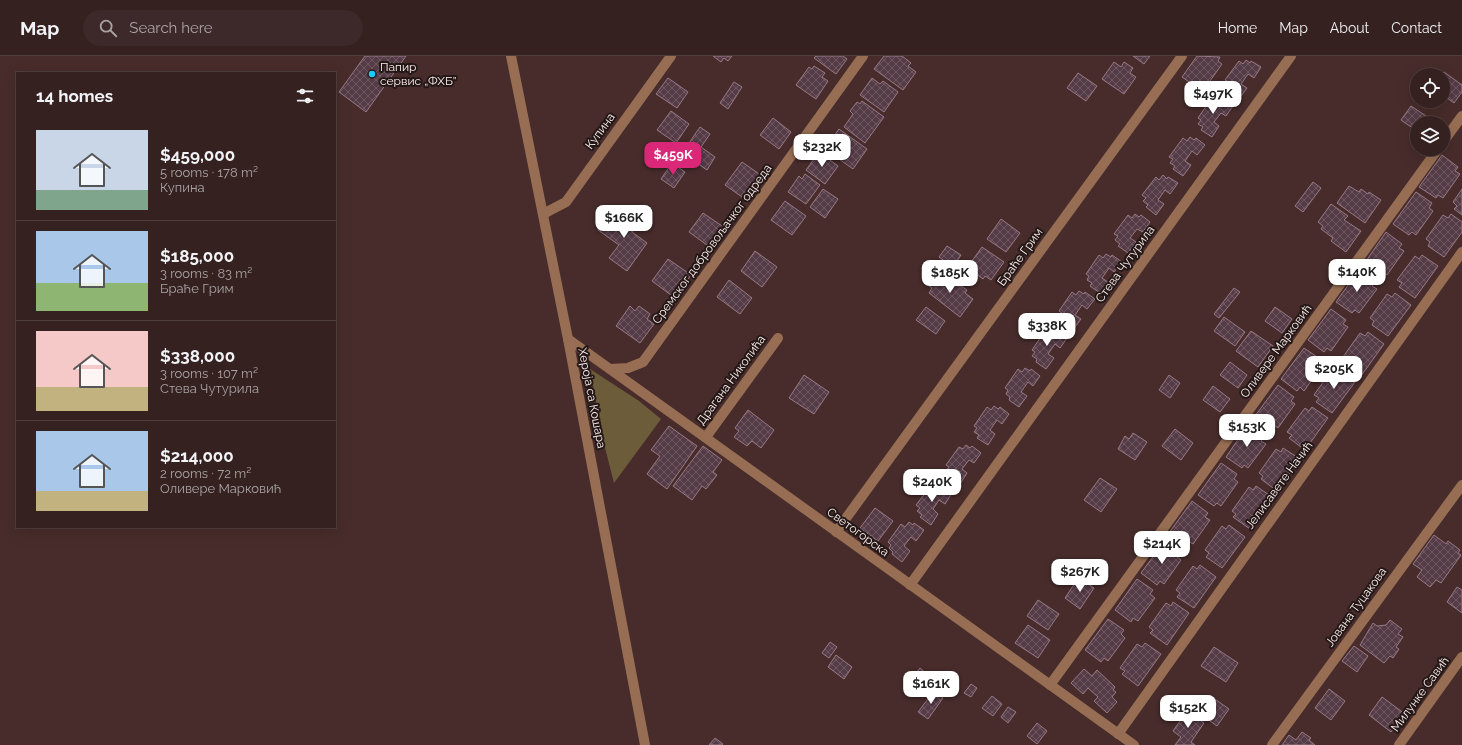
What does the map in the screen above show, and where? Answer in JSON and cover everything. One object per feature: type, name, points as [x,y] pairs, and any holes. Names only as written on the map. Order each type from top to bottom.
[{"type":"street","name":"Хероја са Кошара","points":[[511,56],[568,339],[645,745]]},
{"type":"street","name":"Купина","points":[[543,214],[566,202],[671,56]]},
{"type":"street","name":"Сремског добровољачког одреда","points":[[611,369],[628,368],[643,362],[863,56]]},
{"type":"street","name":"Браће Грим","points":[[836,532],[1182,56]]},
{"type":"street","name":"Стева Чутурила","points":[[910,585],[1291,56]]},
{"type":"street","points":[[1450,132],[1462,116]]},
{"type":"street","name":"Оливере Марковић","points":[[1050,685],[1433,156]]},
{"type":"street","name":"Јелисавете Начић","points":[[1118,734],[1462,252]]},
{"type":"street","name":"Драгана Николића","points":[[706,438],[778,338]]},
{"type":"street","name":"Светогорска","points":[[568,339],[1134,745]]},
{"type":"street","name":"Јована Туцакова","points":[[1272,745],[1462,485]]},
{"type":"street","name":"Милунке Савић","points":[[1399,745],[1462,657]]},
{"type":"shaded area","points":[[590,369],[639,401],[661,419],[614,483],[602,436]]},
{"type":"building","name":"Папир сервис „ФХБ”","points":[[365,56],[406,56],[366,112],[339,92]]},
{"type":"building","points":[[713,56],[732,56],[728,61],[724,58],[721,62]]},
{"type":"building","points":[[816,56],[843,56],[847,59],[836,74],[814,58]]},
{"type":"building","points":[[884,56],[902,56],[911,63],[908,66],[916,72],[903,90],[874,69]]},
{"type":"building","points":[[1133,56],[1150,56],[1144,64]]},
{"type":"building","points":[[1197,56],[1220,57],[1218,61],[1222,64],[1205,88],[1201,85],[1198,88],[1182,77]]},
{"type":"building","points":[[1246,60],[1250,63],[1251,61],[1261,67],[1254,78],[1248,74],[1241,84],[1247,88],[1239,99],[1229,91],[1231,89],[1226,86],[1229,82],[1225,80],[1239,61],[1243,64]]},
{"type":"building","points":[[1114,62],[1121,67],[1124,62],[1133,68],[1130,73],[1136,77],[1124,94],[1102,79]]},
{"type":"building","points":[[814,66],[825,73],[822,77],[828,81],[816,99],[796,85],[809,67],[812,69]]},
{"type":"building","points":[[1078,73],[1097,86],[1086,101],[1067,88]]},
{"type":"building","points":[[1450,76],[1462,85],[1462,92],[1454,103],[1450,100]]},
{"type":"building","points":[[668,78],[688,92],[677,108],[656,94]]},
{"type":"building","points":[[872,78],[880,84],[883,81],[898,92],[884,112],[860,95]]},
{"type":"building","points":[[734,82],[742,87],[728,109],[720,103]]},
{"type":"building","points":[[1218,98],[1222,101],[1224,99],[1233,106],[1226,116],[1221,113],[1214,122],[1219,126],[1212,137],[1201,130],[1203,127],[1198,124],[1201,120],[1198,118],[1211,99],[1215,102]]},
{"type":"building","points":[[862,101],[884,117],[865,143],[844,127],[853,114],[850,111],[857,102],[860,104]]},
{"type":"building","points":[[1410,107],[1414,108],[1426,116],[1410,116],[1410,126],[1401,120]]},
{"type":"building","points":[[671,111],[689,124],[676,143],[657,130]]},
{"type":"building","points":[[773,118],[791,132],[779,149],[760,135]]},
{"type":"building","points":[[700,127],[710,134],[701,147],[715,157],[707,170],[682,153]]},
{"type":"building","points":[[839,129],[867,149],[853,169],[825,149]]},
{"type":"building","points":[[1190,137],[1194,140],[1196,138],[1205,145],[1197,155],[1192,151],[1185,161],[1191,165],[1183,176],[1173,169],[1175,166],[1170,163],[1173,159],[1169,157],[1183,138],[1187,141]]},
{"type":"building","points":[[819,152],[838,166],[825,184],[806,170]]},
{"type":"building","points":[[1441,156],[1458,167],[1455,171],[1460,174],[1443,198],[1438,195],[1436,198],[1419,187]]},
{"type":"building","points":[[742,162],[762,176],[745,199],[725,185]]},
{"type":"building","points":[[672,163],[685,172],[674,188],[661,179]]},
{"type":"building","points":[[805,174],[820,185],[806,204],[788,192],[799,176],[802,179]]},
{"type":"building","points":[[1163,175],[1167,179],[1168,177],[1178,183],[1170,194],[1165,190],[1158,200],[1164,204],[1156,215],[1146,207],[1148,205],[1143,201],[1146,198],[1142,195],[1156,177],[1159,180]]},
{"type":"building","points":[[1313,182],[1321,188],[1303,212],[1295,206]]},
{"type":"building","points":[[1349,186],[1359,192],[1361,189],[1368,194],[1369,192],[1381,200],[1365,223],[1337,203]]},
{"type":"building","points":[[823,189],[838,199],[825,218],[810,207]]},
{"type":"building","points":[[1462,189],[1462,215],[1454,209],[1457,206],[1453,202]]},
{"type":"building","points":[[1416,192],[1432,203],[1429,208],[1433,211],[1416,235],[1412,232],[1409,235],[1393,224]]},
{"type":"building","points":[[785,201],[806,216],[792,235],[771,220]]},
{"type":"building","points":[[1331,204],[1348,216],[1344,220],[1361,231],[1346,252],[1331,241],[1333,238],[1321,229],[1323,226],[1318,222]]},
{"type":"building","points":[[632,212],[642,219],[632,232],[647,243],[627,271],[609,258],[619,245],[598,230],[610,214],[616,219],[619,214],[627,220]]},
{"type":"building","points":[[703,213],[725,228],[711,248],[689,232]]},
{"type":"building","points":[[1135,214],[1139,217],[1141,215],[1150,222],[1143,232],[1137,229],[1130,238],[1136,242],[1128,253],[1118,246],[1120,244],[1115,240],[1118,236],[1114,234],[1128,215],[1132,218]]},
{"type":"building","points":[[1451,214],[1462,222],[1462,232],[1444,257],[1428,246],[1430,242],[1426,239],[1443,215],[1448,218]]},
{"type":"building","points":[[1001,219],[1020,233],[1006,252],[987,239]]},
{"type":"building","points":[[1386,232],[1402,244],[1399,248],[1404,251],[1387,275],[1383,272],[1380,275],[1364,264]]},
{"type":"building","points":[[947,246],[961,255],[953,267],[939,257]]},
{"type":"building","points":[[982,247],[1004,262],[991,280],[985,276],[983,279],[973,272],[975,269],[969,265]]},
{"type":"building","points":[[755,251],[777,267],[762,287],[741,271]]},
{"type":"building","points":[[1106,254],[1111,257],[1112,255],[1122,262],[1114,272],[1109,268],[1102,278],[1108,282],[1100,293],[1090,286],[1092,283],[1087,280],[1089,276],[1086,274],[1099,255],[1103,258]]},
{"type":"building","points":[[1422,255],[1438,266],[1415,298],[1399,287],[1402,283],[1397,280],[1415,256],[1419,259]]},
{"type":"building","points":[[668,259],[691,275],[675,298],[652,281]]},
{"type":"building","points":[[1359,270],[1375,282],[1372,286],[1377,289],[1359,313],[1355,310],[1352,313],[1336,302]]},
{"type":"building","points":[[939,272],[967,290],[965,293],[973,299],[960,317],[929,293],[932,288],[929,286]]},
{"type":"building","points":[[729,280],[752,298],[740,314],[717,297]]},
{"type":"building","points":[[1234,288],[1240,292],[1219,318],[1214,314]]},
{"type":"building","points":[[1079,291],[1084,294],[1085,292],[1095,299],[1087,309],[1082,305],[1075,315],[1081,319],[1073,330],[1063,323],[1064,320],[1060,317],[1062,313],[1059,311],[1072,292],[1076,295]]},
{"type":"building","points":[[1395,293],[1411,305],[1388,336],[1372,325],[1374,321],[1370,318],[1387,294],[1392,297]]},
{"type":"building","points":[[630,306],[635,311],[639,306],[650,314],[647,319],[654,324],[640,343],[616,326]]},
{"type":"building","points":[[926,307],[945,321],[936,334],[916,320]]},
{"type":"building","points":[[1275,307],[1292,319],[1282,333],[1265,321]]},
{"type":"building","points":[[1331,309],[1346,320],[1343,324],[1348,327],[1331,351],[1327,348],[1324,352],[1308,340]]},
{"type":"building","points":[[1224,317],[1245,332],[1235,346],[1214,331]]},
{"type":"building","points":[[1052,330],[1057,333],[1058,331],[1067,338],[1060,348],[1055,344],[1048,354],[1054,358],[1046,369],[1036,362],[1037,359],[1032,356],[1035,352],[1032,350],[1045,331],[1049,334]]},
{"type":"building","points":[[1251,331],[1273,346],[1258,367],[1236,351]]},
{"type":"building","points":[[1368,332],[1384,344],[1361,376],[1345,364],[1347,360],[1343,357],[1360,333],[1365,336]]},
{"type":"building","points":[[1304,348],[1320,359],[1317,364],[1321,367],[1304,391],[1300,387],[1297,391],[1281,379]]},
{"type":"building","points":[[1230,362],[1247,375],[1238,388],[1220,375]]},
{"type":"building","points":[[1025,368],[1030,371],[1031,369],[1040,376],[1033,386],[1028,382],[1021,392],[1027,396],[1019,407],[1009,400],[1010,397],[1006,394],[1008,390],[1005,388],[1018,369],[1022,372]]},
{"type":"building","points":[[1339,370],[1355,382],[1332,413],[1316,402],[1319,398],[1314,395],[1331,371],[1336,374]]},
{"type":"building","points":[[804,375],[829,392],[814,414],[789,398]]},
{"type":"building","points":[[1169,375],[1180,383],[1170,398],[1159,390]]},
{"type":"building","points":[[1278,385],[1294,397],[1291,401],[1295,404],[1278,428],[1274,425],[1271,428],[1255,416]]},
{"type":"building","points":[[1213,386],[1230,399],[1220,412],[1203,400]]},
{"type":"building","points":[[994,406],[998,409],[1000,407],[1009,414],[1002,424],[997,420],[990,430],[995,434],[988,445],[977,438],[979,435],[974,432],[977,428],[974,426],[987,407],[991,410]]},
{"type":"building","points":[[1312,407],[1328,418],[1305,450],[1289,438],[1292,435],[1287,432],[1305,408],[1309,411]]},
{"type":"building","points":[[748,410],[774,430],[761,448],[752,441],[747,446],[734,437],[739,431],[735,428]]},
{"type":"building","points":[[1248,425],[1264,437],[1261,441],[1266,444],[1248,468],[1244,465],[1242,468],[1226,457]]},
{"type":"building","points":[[669,426],[697,446],[667,489],[647,474],[660,456],[651,450]]},
{"type":"building","points":[[1175,429],[1193,443],[1181,460],[1162,446]]},
{"type":"building","points":[[1133,433],[1147,442],[1135,460],[1118,449],[1125,436],[1129,439]]},
{"type":"building","points":[[966,445],[970,448],[972,446],[981,453],[974,463],[969,460],[962,469],[967,473],[960,484],[949,477],[951,475],[946,471],[949,467],[946,465],[959,447],[963,449]]},
{"type":"building","points":[[703,446],[722,460],[713,472],[717,475],[706,489],[702,486],[692,500],[673,486]]},
{"type":"building","points":[[1283,448],[1300,459],[1277,491],[1261,479],[1263,476],[1259,473],[1276,449],[1281,452]]},
{"type":"building","points":[[1221,463],[1237,474],[1234,479],[1238,482],[1221,506],[1217,503],[1214,506],[1198,495]]},
{"type":"building","points":[[1100,478],[1117,489],[1101,512],[1084,500]]},
{"type":"building","points":[[937,485],[941,488],[943,486],[952,493],[945,504],[939,500],[933,509],[938,514],[931,525],[920,517],[922,515],[917,511],[920,508],[916,505],[930,487],[934,490]]},
{"type":"building","points":[[1256,486],[1272,497],[1250,529],[1233,517],[1236,514],[1232,511],[1249,487],[1253,490]]},
{"type":"building","points":[[1192,501],[1208,513],[1205,517],[1210,520],[1193,544],[1188,541],[1186,545],[1169,533]]},
{"type":"building","points":[[875,508],[893,521],[878,541],[860,528]]},
{"type":"building","points":[[909,522],[913,525],[914,523],[924,530],[916,541],[911,537],[904,546],[910,551],[902,562],[892,554],[893,552],[889,548],[891,545],[888,542],[901,524],[905,527]]},
{"type":"building","points":[[1229,525],[1245,537],[1222,568],[1206,557],[1209,553],[1205,550],[1222,526],[1226,529]]},
{"type":"building","points":[[1434,535],[1446,544],[1448,541],[1460,550],[1458,553],[1461,555],[1441,583],[1436,580],[1430,587],[1417,577],[1422,570],[1413,564]]},
{"type":"building","points":[[1164,542],[1180,553],[1177,557],[1181,560],[1164,584],[1160,581],[1157,585],[1141,573]]},
{"type":"building","points":[[1200,565],[1216,577],[1194,608],[1177,597],[1180,593],[1176,590],[1193,566],[1197,569]]},
{"type":"building","points":[[1079,577],[1094,588],[1080,609],[1065,598]]},
{"type":"building","points":[[1137,579],[1153,590],[1150,594],[1155,598],[1138,621],[1133,618],[1131,622],[1115,610]]},
{"type":"building","points":[[1457,587],[1462,590],[1462,613],[1447,602]]},
{"type":"building","points":[[1038,600],[1059,614],[1048,630],[1027,616]]},
{"type":"building","points":[[1173,602],[1189,613],[1167,645],[1150,633],[1153,630],[1149,627],[1166,603],[1171,606]]},
{"type":"building","points":[[1108,619],[1124,630],[1121,634],[1125,638],[1108,661],[1104,658],[1101,662],[1085,650]]},
{"type":"building","points":[[1390,620],[1402,629],[1398,634],[1403,637],[1396,647],[1399,649],[1393,658],[1390,656],[1384,663],[1360,645],[1373,623],[1377,626],[1386,625]]},
{"type":"building","points":[[1028,625],[1050,640],[1038,658],[1015,643]]},
{"type":"building","points":[[830,642],[837,647],[829,658],[822,653]]},
{"type":"building","points":[[1145,643],[1161,654],[1138,686],[1122,674],[1125,671],[1120,668],[1137,644],[1142,647]]},
{"type":"building","points":[[1354,646],[1368,656],[1357,672],[1342,661]]},
{"type":"building","points":[[1214,647],[1238,663],[1226,682],[1201,666]]},
{"type":"building","points":[[836,655],[852,667],[844,679],[828,667]]},
{"type":"building","points":[[920,668],[927,674],[920,684],[912,679]]},
{"type":"building","points":[[1084,669],[1092,676],[1097,670],[1115,687],[1113,690],[1116,692],[1112,697],[1117,702],[1107,713],[1094,701],[1098,697],[1088,688],[1083,694],[1071,683]]},
{"type":"building","points":[[971,684],[977,688],[971,697],[964,693]]},
{"type":"building","points":[[1329,689],[1345,701],[1331,720],[1315,708]]},
{"type":"building","points":[[934,691],[943,698],[928,719],[918,712]]},
{"type":"building","points":[[1209,695],[1229,709],[1217,726],[1196,711]]},
{"type":"building","points":[[992,696],[1002,704],[993,716],[982,708]]},
{"type":"building","points":[[1382,697],[1405,714],[1391,732],[1369,715]]},
{"type":"building","points":[[1008,707],[1016,712],[1008,723],[1001,717]]},
{"type":"building","points":[[1187,711],[1204,723],[1191,742],[1195,745],[1175,745],[1181,737],[1173,731]]},
{"type":"building","points":[[1037,723],[1047,731],[1037,744],[1027,736]]},
{"type":"building","points":[[1302,732],[1311,738],[1309,740],[1315,745],[1282,745],[1289,735],[1296,740]]},
{"type":"building","points":[[715,738],[723,744],[709,745]]},
{"type":"place","name":"Папир сервис „ФХБ”","points":[[372,74]]}]
